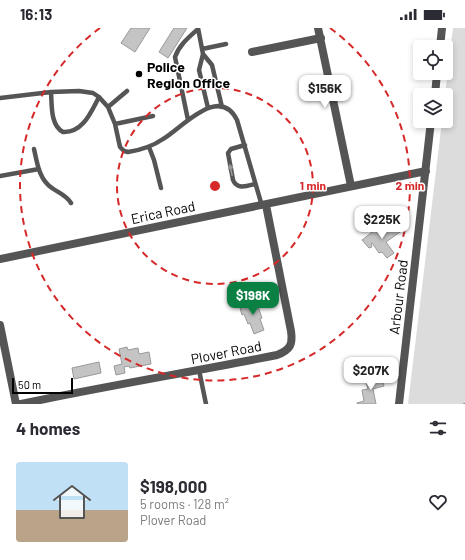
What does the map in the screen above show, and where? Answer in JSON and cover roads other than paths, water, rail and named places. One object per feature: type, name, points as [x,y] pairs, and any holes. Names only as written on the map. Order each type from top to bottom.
[{"type":"street","points":[[318,28],[351,186]]},
{"type":"street","points":[[441,40],[442,28]]},
{"type":"street","points":[[252,52],[321,38]]},
{"type":"street","name":"Arbour Road","points":[[399,404],[431,128]]},
{"type":"street","name":"Erica Road","points":[[0,259],[426,171]]},
{"type":"street","name":"Plover Road","points":[[21,404],[107,386],[277,355],[287,350],[292,342],[291,331],[264,205]]},
{"type":"street","points":[[0,325],[16,404]]},
{"type":"lane","points":[[198,28],[202,51],[199,70],[208,108]]},
{"type":"lane","points":[[188,120],[175,57],[177,51],[183,43],[198,28]]},
{"type":"lane","points":[[202,51],[226,44]]},
{"type":"lane","points":[[202,51],[212,66],[222,107]]},
{"type":"lane","points":[[108,107],[127,91]]},
{"type":"lane","points":[[51,92],[54,121],[57,127],[63,132],[73,131],[81,126],[99,97]]},
{"type":"lane","points":[[0,98],[51,92],[88,92],[99,97],[108,107],[115,124],[120,146],[124,151],[128,152],[149,147],[165,138],[195,114],[208,108],[227,108],[234,114],[245,145],[255,184],[264,205]]},
{"type":"lane","points":[[115,124],[153,116]]},
{"type":"lane","points":[[245,145],[231,149],[228,153],[233,180],[234,183],[242,187],[255,184]]},
{"type":"lane","points":[[149,147],[161,188]]},
{"type":"lane","points":[[34,149],[39,169],[46,183],[51,188],[64,194],[71,203]]},
{"type":"lane","points":[[0,176],[39,169]]},
{"type":"lane","points":[[199,370],[206,404]]},
{"type":"place","name":"Police Region Office","points":[[139,74]]}]
